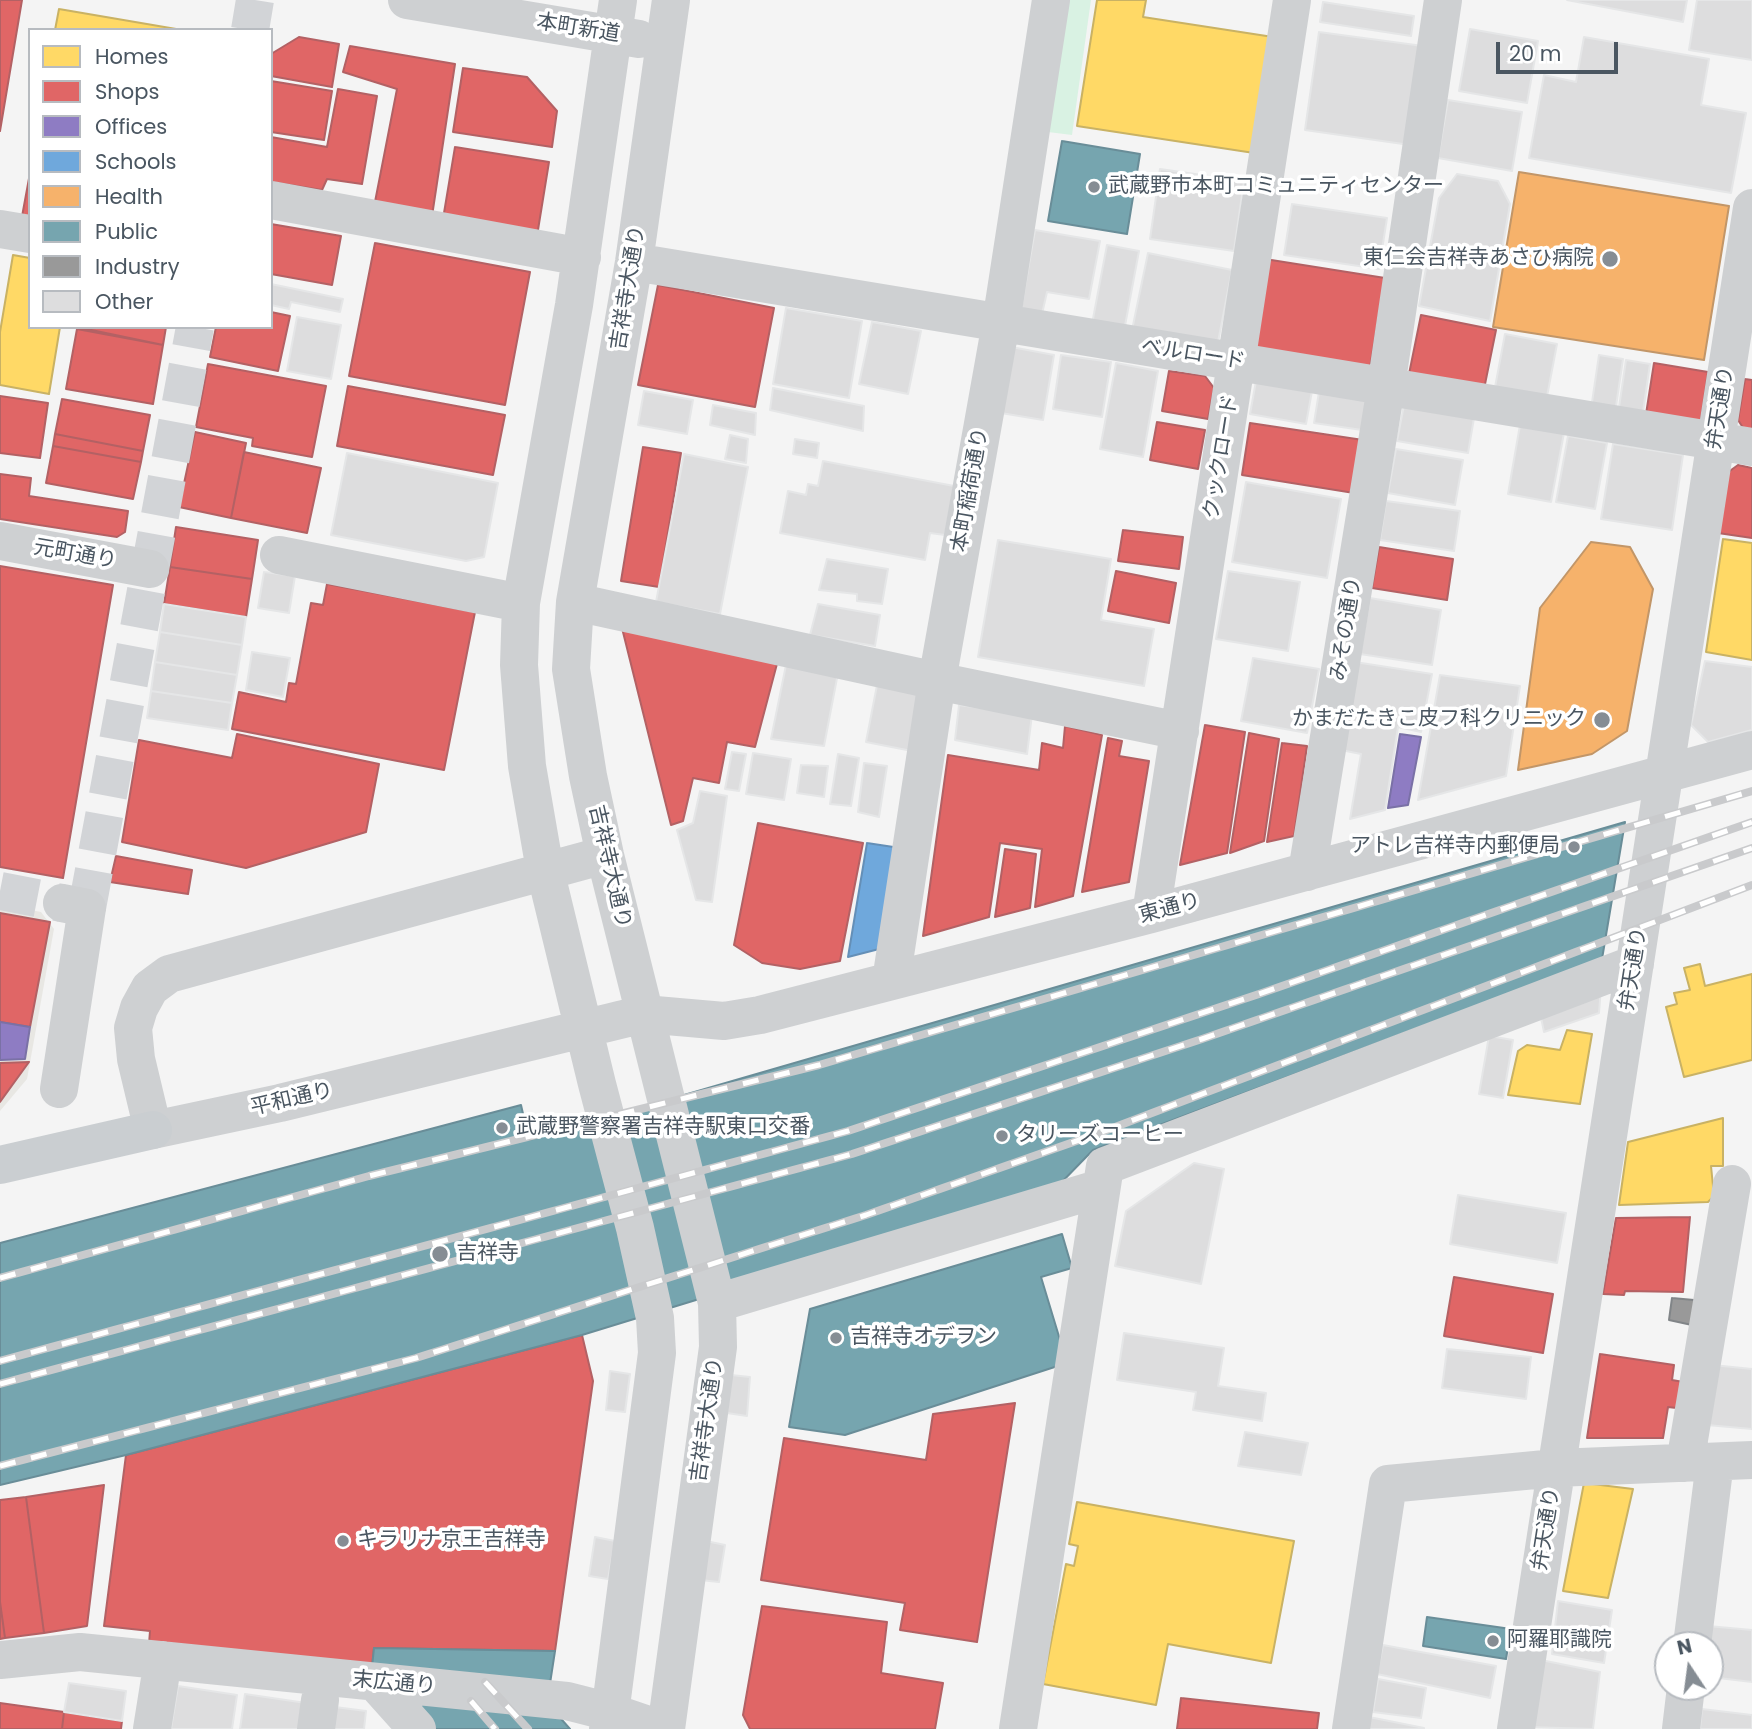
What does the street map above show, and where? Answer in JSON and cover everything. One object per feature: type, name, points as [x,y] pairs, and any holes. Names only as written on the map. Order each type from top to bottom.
[{"type":"main road","name":"平和通り","points":[[0,1165],[153,1130]]},
{"type":"street","name":"本町新道","points":[[407,0],[616,17],[665,43]]},
{"type":"street","name":"吉祥寺大通り","points":[[666,1729],[718,1347],[717,1303],[605,855],[588,776],[571,669],[575,601],[634,262],[671,0]]},
{"type":"street","name":"本町稲荷通り","points":[[891,981],[937,681],[1001,323],[1051,0]]},
{"type":"street","name":"クックロード","points":[[1152,914],[1292,0]]},
{"type":"street","name":"みその通り","points":[[1307,872],[1386,387],[1443,0]]},
{"type":"street","points":[[609,1720],[657,1353],[655,1318],[545,870],[527,766],[519,665],[520,603],[582,257],[616,17]]},
{"type":"street","points":[[273,201],[582,257]]},
{"type":"street","name":"弁天通り","points":[[1516,1729],[1664,773],[1734,444],[1752,208]]},
{"type":"street","points":[[0,229],[28,234]]},
{"type":"street","name":"ベルロード","points":[[634,262],[1734,444]]},
{"type":"street","name":"元町通り","points":[[0,541],[150,569]]},
{"type":"street","points":[[279,555],[520,603]]},
{"type":"street","points":[[575,601],[937,681],[1180,731]]},
{"type":"street","name":"東通り","points":[[582,1028],[644,1014],[724,1021],[760,1015],[1152,914],[1752,750]]},
{"type":"street","points":[[153,1130],[136,1059],[133,1028],[144,998],[159,980],[169,974],[605,855]]},
{"type":"street","points":[[59,1089],[75,905]]},
{"type":"street","points":[[1018,1729],[1105,1166],[1635,964]]},
{"type":"street","name":"平和通り","points":[[153,1130],[280,1103],[582,1028]]},
{"type":"street","points":[[1694,1631],[1717,1462],[1732,1184]]},
{"type":"street","points":[[717,1303],[1101,1188]]},
{"type":"street","points":[[1351,1729],[1388,1484],[1556,1468],[1717,1462]]},
{"type":"street","name":"末広通り","points":[[0,1660],[80,1652],[567,1701],[609,1720],[660,1729]]},
{"type":"street","points":[[152,1729],[163,1660]]},
{"type":"street","points":[[375,1682],[417,1729]]},
{"type":"street","points":[[1681,1729],[1684,1701]]},
{"type":"shaded area","points":[[0,904],[41,912],[54,929],[27,1079],[0,1111]]},
{"type":"green space","points":[[1068,0],[1091,0],[1072,135],[1048,132]]},
{"type":"building: Homes","points":[[1097,0],[1146,0],[1143,17],[1273,37],[1254,153],[1077,126]]},
{"type":"building: Homes","points":[[59,9],[170,28],[55,28]]},
{"type":"building: Homes","points":[[13,255],[28,258],[28,329],[60,329],[49,394],[0,385],[0,332]]},
{"type":"building: Homes","points":[[1723,539],[1752,543],[1752,660],[1706,652]]},
{"type":"building: Homes","points":[[1700,964],[1705,986],[1752,974],[1752,1060],[1684,1077],[1666,1007],[1677,1004],[1674,993],[1690,990],[1684,968]]},
{"type":"building: Homes","points":[[1567,1030],[1592,1034],[1580,1104],[1508,1095],[1518,1051],[1527,1045],[1560,1050]]},
{"type":"building: Homes","points":[[1723,1118],[1723,1166],[1711,1166],[1714,1196],[1708,1202],[1619,1205],[1628,1142]]},
{"type":"building: Homes","points":[[1584,1483],[1633,1489],[1608,1598],[1563,1591]]},
{"type":"building: Homes","points":[[1077,1502],[1294,1541],[1271,1663],[1168,1644],[1156,1705],[1043,1684],[1066,1564],[1074,1566],[1078,1546],[1069,1544]]},
{"type":"building: Shops","points":[[0,0],[22,0],[0,131]]},
{"type":"building: Shops","points":[[299,37],[339,44],[332,87],[273,76],[273,53]]},
{"type":"building: Shops","points":[[350,46],[455,64],[432,216],[374,207],[397,89],[343,72]]},
{"type":"building: Shops","points":[[463,68],[527,77],[557,111],[552,147],[453,132]]},
{"type":"building: Shops","points":[[273,81],[332,91],[324,140],[273,132]]},
{"type":"building: Shops","points":[[338,89],[377,96],[362,184],[327,179],[322,190],[273,182],[273,137],[327,147]]},
{"type":"building: Shops","points":[[455,147],[549,162],[537,236],[443,219]]},
{"type":"building: Shops","points":[[28,184],[28,223],[21,222]]},
{"type":"building: Shops","points":[[273,224],[341,236],[332,285],[273,274]]},
{"type":"building: Shops","points":[[375,243],[530,272],[505,405],[349,376]]},
{"type":"building: Shops","points":[[1265,259],[1385,278],[1369,374],[1249,354]]},
{"type":"building: Shops","points":[[658,285],[774,308],[755,407],[638,385]]},
{"type":"building: Shops","points":[[273,312],[290,316],[278,371],[210,357],[216,329],[273,329]]},
{"type":"building: Shops","points":[[1421,315],[1496,330],[1483,394],[1408,379]]},
{"type":"building: Shops","points":[[77,329],[163,345],[153,404],[66,389]]},
{"type":"building: Shops","points":[[87,329],[166,329],[163,345]]},
{"type":"building: Shops","points":[[1654,363],[1708,372],[1700,426],[1644,427]]},
{"type":"building: Shops","points":[[208,364],[326,386],[312,457],[252,446],[253,438],[196,427]]},
{"type":"building: Shops","points":[[1169,371],[1205,376],[1214,388],[1208,419],[1162,411]]},
{"type":"building: Shops","points":[[1745,379],[1752,380],[1752,435],[1747,434],[1738,420]]},
{"type":"building: Shops","points":[[348,386],[505,415],[493,475],[337,446]]},
{"type":"building: Shops","points":[[0,396],[48,403],[40,458],[0,453]]},
{"type":"building: Shops","points":[[62,399],[150,415],[143,451],[55,434]]},
{"type":"building: Shops","points":[[1157,422],[1205,430],[1198,469],[1150,460]]},
{"type":"building: Shops","points":[[1250,423],[1363,440],[1354,493],[1242,475]]},
{"type":"building: Shops","points":[[195,432],[246,443],[231,518],[179,507]]},
{"type":"building: Shops","points":[[55,434],[143,451],[141,462],[53,446]]},
{"type":"building: Shops","points":[[53,446],[141,462],[133,499],[46,483]]},
{"type":"building: Shops","points":[[643,447],[681,453],[659,587],[621,581]]},
{"type":"building: Shops","points":[[244,452],[321,468],[307,533],[231,518]]},
{"type":"building: Shops","points":[[1738,465],[1752,468],[1752,538],[1718,533],[1727,473]]},
{"type":"building: Shops","points":[[0,474],[31,478],[29,496],[128,511],[125,532],[117,537],[0,519]]},
{"type":"building: Shops","points":[[176,527],[258,540],[252,579],[170,567]]},
{"type":"building: Shops","points":[[1123,530],[1183,537],[1179,569],[1118,561]]},
{"type":"building: Shops","points":[[1379,547],[1453,559],[1447,600],[1372,588]]},
{"type":"building: Shops","points":[[0,566],[113,585],[63,878],[0,867]]},
{"type":"building: Shops","points":[[170,567],[252,579],[246,617],[164,604]]},
{"type":"building: Shops","points":[[1116,571],[1176,583],[1169,623],[1108,611]]},
{"type":"building: Shops","points":[[327,584],[475,612],[444,770],[232,729],[239,692],[286,702],[289,683],[296,684],[311,603],[323,605]]},
{"type":"building: Shops","points":[[622,628],[778,660],[755,747],[727,742],[719,783],[693,778],[683,821],[671,825]]},
{"type":"building: Shops","points":[[1205,725],[1245,732],[1227,853],[1180,865]]},
{"type":"building: Shops","points":[[1065,726],[1102,735],[1073,896],[1035,907],[1042,849],[1000,843],[989,917],[923,936],[948,755],[1039,770],[1042,743],[1063,748]]},
{"type":"building: Shops","points":[[1249,733],[1279,739],[1264,841],[1230,853]]},
{"type":"building: Shops","points":[[237,734],[379,764],[366,832],[246,868],[122,842],[139,740],[232,758]]},
{"type":"building: Shops","points":[[1108,738],[1122,741],[1119,756],[1149,761],[1129,882],[1082,892]]},
{"type":"building: Shops","points":[[1282,743],[1307,746],[1294,836],[1267,842]]},
{"type":"building: Shops","points":[[758,823],[863,843],[840,961],[800,969],[762,963],[734,945]]},
{"type":"building: Shops","points":[[1005,849],[1036,854],[1030,908],[995,917]]},
{"type":"building: Shops","points":[[116,856],[192,870],[188,894],[110,882]]},
{"type":"building: Shops","points":[[0,913],[50,922],[30,1027],[0,1022]]},
{"type":"building: Shops","points":[[29,1062],[0,1102],[0,1063]]},
{"type":"building: Shops","points":[[1690,1217],[1683,1292],[1625,1291],[1624,1295],[1603,1294],[1616,1218]]},
{"type":"building: Shops","points":[[1454,1277],[1553,1294],[1543,1353],[1444,1336]]},
{"type":"building: Shops","name":"キラリナ京王吉祥寺","points":[[582,1335],[593,1381],[555,1651],[374,1648],[372,1667],[149,1644],[150,1631],[104,1626],[126,1455]]},
{"type":"building: Shops","points":[[1600,1354],[1674,1365],[1672,1380],[1689,1383],[1685,1409],[1668,1407],[1663,1438],[1587,1438]]},
{"type":"building: Shops","points":[[1015,1403],[977,1642],[900,1630],[905,1603],[761,1580],[784,1438],[926,1460],[933,1414]]},
{"type":"building: Shops","points":[[104,1485],[87,1626],[44,1633],[26,1497]]},
{"type":"building: Shops","points":[[26,1497],[44,1633],[5,1638],[0,1602],[0,1500]]},
{"type":"building: Shops","points":[[0,1602],[5,1638],[0,1639]]},
{"type":"building: Shops","points":[[762,1606],[887,1622],[881,1673],[943,1683],[935,1729],[750,1729],[743,1715]]},
{"type":"building: Shops","points":[[1181,1698],[1319,1713],[1317,1729],[1177,1729]]},
{"type":"building: Shops","points":[[0,1703],[64,1712],[62,1729],[0,1729]]},
{"type":"building: Shops","points":[[64,1712],[122,1721],[121,1729],[62,1729]]},
{"type":"building: Offices","points":[[1400,734],[1421,737],[1408,805],[1388,808]]},
{"type":"building: Offices","points":[[0,1022],[30,1027],[25,1059],[0,1060]]},
{"type":"building: Schools","points":[[867,843],[900,848],[883,948],[848,957]]},
{"type":"building: Health","points":[[1519,172],[1729,206],[1704,360],[1493,327]]},
{"type":"building: Health","points":[[1591,542],[1630,547],[1653,589],[1627,731],[1592,754],[1518,770],[1540,608]]},
{"type":"building: Public","name":"武蔵野市本町コミュニティセンター","points":[[1062,141],[1140,154],[1127,234],[1048,221]]},
{"type":"building: Public","points":[[1625,822],[1602,959],[1093,1150],[1054,1190],[582,1335],[126,1455],[0,1485],[0,1243],[521,1105],[529,1140]]},
{"type":"building: Public","points":[[1062,1234],[1072,1268],[1041,1277],[1067,1363],[845,1435],[789,1427],[810,1309]]},
{"type":"building: Public","points":[[1427,1617],[1511,1629],[1506,1659],[1423,1646]]},
{"type":"building: Public","points":[[374,1648],[555,1651],[547,1703],[570,1729],[402,1729],[372,1667]]},
{"type":"building: Industry","points":[[1672,1298],[1705,1301],[1701,1327],[1669,1320]]},
{"type":"building: Other","points":[[1567,0],[1687,0],[1683,22]]},
{"type":"building: Other","points":[[1697,0],[1752,0],[1752,60],[1689,50]]},
{"type":"building: Other","points":[[1323,2],[1414,16],[1411,36],[1320,22]]},
{"type":"building: Other","points":[[1470,29],[1538,41],[1527,103],[1459,91]]},
{"type":"building: Other","points":[[1319,32],[1423,46],[1410,145],[1305,130]]},
{"type":"building: Other","points":[[1584,37],[1709,59],[1701,105],[1746,113],[1731,193],[1529,158],[1544,75],[1576,82]]},
{"type":"building: Other","points":[[1448,100],[1522,112],[1512,171],[1438,158]]},
{"type":"building: Other","points":[[1160,169],[1244,181],[1234,251],[1150,239]]},
{"type":"building: Other","points":[[1457,174],[1498,181],[1510,204],[1490,321],[1419,306],[1439,198]]},
{"type":"building: Other","points":[[1292,204],[1387,218],[1379,269],[1284,255]]},
{"type":"building: Other","points":[[1035,230],[1100,241],[1089,299],[1047,292],[1042,314],[1021,310]]},
{"type":"building: Other","points":[[1107,245],[1139,251],[1124,331],[1092,324]]},
{"type":"building: Other","points":[[1148,253],[1232,270],[1218,342],[1132,330]]},
{"type":"building: Other","points":[[273,284],[343,299],[340,312],[291,302],[289,309],[273,305]]},
{"type":"building: Other","points":[[786,308],[862,321],[849,398],[773,384]]},
{"type":"building: Other","points":[[297,317],[341,325],[331,379],[287,371]]},
{"type":"building: Other","points":[[872,322],[921,331],[908,394],[859,384]]},
{"type":"building: Other","points":[[1505,334],[1557,344],[1545,407],[1493,398]]},
{"type":"building: Other","points":[[1006,346],[1054,355],[1043,420],[995,412]]},
{"type":"building: Other","points":[[1061,355],[1111,362],[1102,417],[1053,409]]},
{"type":"building: Other","points":[[1599,355],[1623,359],[1614,420],[1590,416]]},
{"type":"building: Other","points":[[1626,360],[1650,364],[1641,425],[1617,421]]},
{"type":"building: Other","points":[[1116,363],[1158,371],[1143,457],[1100,449]]},
{"type":"building: Other","points":[[1256,381],[1312,391],[1306,424],[1250,414]]},
{"type":"building: Other","points":[[773,388],[864,406],[863,431],[770,410]]},
{"type":"building: Other","points":[[644,391],[693,400],[687,434],[638,425]]},
{"type":"building: Other","points":[[1319,392],[1367,400],[1362,430],[1314,423]]},
{"type":"building: Other","points":[[713,405],[756,413],[755,435],[710,425]]},
{"type":"building: Other","points":[[1404,405],[1474,418],[1468,453],[1397,441]]},
{"type":"building: Other","points":[[1520,425],[1564,433],[1551,502],[1508,494]]},
{"type":"building: Other","points":[[730,435],[748,439],[746,463],[725,459]]},
{"type":"building: Other","points":[[1568,436],[1607,443],[1595,509],[1556,502]]},
{"type":"building: Other","points":[[795,439],[819,443],[817,458],[793,454]]},
{"type":"building: Other","points":[[1613,444],[1683,455],[1672,530],[1601,519]]},
{"type":"building: Other","points":[[1396,449],[1463,460],[1455,505],[1388,493]]},
{"type":"building: Other","points":[[347,453],[498,483],[484,557],[466,561],[331,535]]},
{"type":"building: Other","points":[[684,454],[748,467],[720,614],[656,602]]},
{"type":"building: Other","points":[[823,461],[954,486],[945,535],[930,533],[925,560],[780,533],[788,491],[806,495],[808,484],[818,486]]},
{"type":"building: Other","points":[[1246,482],[1341,499],[1327,578],[1232,562]]},
{"type":"building: Other","points":[[1386,501],[1460,511],[1454,551],[1380,540]]},
{"type":"building: Other","points":[[998,540],[1111,559],[1101,620],[1154,629],[1144,686],[978,657]]},
{"type":"building: Other","points":[[827,559],[888,569],[882,604],[857,601],[857,594],[819,590]]},
{"type":"building: Other","points":[[1228,571],[1300,582],[1288,651],[1216,639]]},
{"type":"building: Other","points":[[264,572],[295,576],[289,613],[258,608]]},
{"type":"building: Other","points":[[1370,598],[1441,610],[1432,665],[1360,654]]},
{"type":"building: Other","points":[[164,604],[246,617],[242,645],[160,632]]},
{"type":"building: Other","points":[[818,604],[880,615],[875,646],[810,635]]},
{"type":"building: Other","points":[[160,632],[242,645],[237,675],[155,662]]},
{"type":"building: Other","points":[[252,652],[290,658],[283,697],[246,690]]},
{"type":"building: Other","points":[[1253,658],[1319,669],[1307,733],[1241,721]]},
{"type":"building: Other","points":[[1705,661],[1752,667],[1752,730],[1708,742],[1691,725]]},
{"type":"building: Other","points":[[155,662],[237,675],[232,703],[151,691]]},
{"type":"building: Other","points":[[1355,662],[1432,674],[1421,732],[1398,727],[1385,810],[1350,819],[1361,754],[1341,750]]},
{"type":"building: Other","points":[[786,665],[838,673],[824,746],[771,739]]},
{"type":"building: Other","points":[[1440,675],[1520,686],[1506,776],[1418,800]]},
{"type":"building: Other","points":[[878,680],[923,696],[912,751],[866,742]]},
{"type":"building: Other","points":[[151,691],[232,703],[228,730],[147,718]]},
{"type":"building: Other","points":[[959,705],[1032,715],[1027,754],[955,740]]},
{"type":"building: Other","points":[[732,752],[746,754],[739,791],[725,789]]},
{"type":"building: Other","points":[[753,753],[791,759],[784,800],[746,794]]},
{"type":"building: Other","points":[[838,754],[859,758],[851,806],[830,804]]},
{"type":"building: Other","points":[[864,763],[887,766],[879,817],[858,812]]},
{"type":"building: Other","points":[[801,765],[828,766],[824,797],[797,793]]},
{"type":"building: Other","points":[[700,791],[727,796],[712,902],[696,900],[677,830],[693,823]]},
{"type":"building: Other","points":[[1601,987],[1599,1013],[1544,1032],[1539,1008]]},
{"type":"building: Other","points":[[1489,1036],[1513,1040],[1503,1098],[1479,1094]]},
{"type":"building: Other","points":[[1194,1163],[1224,1169],[1201,1284],[1115,1266],[1126,1211]]},
{"type":"building: Other","points":[[1458,1195],[1566,1213],[1557,1263],[1450,1244]]},
{"type":"building: Other","points":[[1124,1333],[1224,1348],[1218,1386],[1266,1393],[1262,1421],[1193,1410],[1196,1392],[1117,1380]]},
{"type":"building: Other","points":[[1447,1349],[1531,1357],[1526,1399],[1442,1388]]},
{"type":"building: Other","points":[[1713,1365],[1752,1369],[1752,1429],[1707,1425]]},
{"type":"building: Other","points":[[610,1371],[630,1374],[625,1412],[606,1410]]},
{"type":"building: Other","points":[[731,1375],[750,1377],[747,1416],[727,1413]]},
{"type":"building: Other","points":[[1245,1432],[1308,1443],[1301,1475],[1238,1466]]},
{"type":"building: Other","points":[[595,1537],[615,1541],[608,1579],[589,1576]]},
{"type":"building: Other","points":[[706,1541],[725,1545],[719,1582],[700,1580]]},
{"type":"building: Other","points":[[1558,1601],[1612,1610],[1604,1663],[1552,1654]]},
{"type":"building: Other","points":[[1708,1626],[1752,1630],[1752,1682],[1724,1679],[1724,1631],[1708,1631]]},
{"type":"building: Other","points":[[1383,1645],[1496,1666],[1490,1698],[1377,1674]]},
{"type":"building: Other","points":[[1541,1660],[1600,1672],[1593,1729],[1528,1727]]},
{"type":"building: Other","points":[[1378,1679],[1426,1688],[1421,1718],[1373,1712]]},
{"type":"building: Other","points":[[69,1683],[126,1691],[122,1721],[64,1712]]},
{"type":"building: Other","points":[[178,1686],[237,1695],[232,1729],[171,1729]]},
{"type":"building: Other","points":[[245,1694],[306,1703],[302,1729],[240,1729]]},
{"type":"building: Other","points":[[335,1707],[366,1711],[364,1729],[333,1729]]},
{"type":"building: Other","points":[[1702,1709],[1752,1715],[1752,1729],[1700,1729]]},
{"type":"building: Other","points":[[1364,1716],[1424,1728],[1424,1729],[1362,1729]]},
{"type":"tunnel","points":[[250,28],[255,0]]},
{"type":"tunnel","points":[[87,908],[195,329]]},
{"type":"tunnel","points":[[0,891],[62,903]]},
{"type":"railway","points":[[0,1278],[369,1176],[819,1065],[1752,791]]},
{"type":"railway","points":[[0,1361],[848,1131],[1259,994],[1752,822]]},
{"type":"railway","points":[[0,1384],[852,1154],[1202,1039],[1752,848]]},
{"type":"railway","points":[[0,1466],[416,1358],[866,1215],[1102,1132],[1752,885]]},
{"type":"railway","points":[[485,1682],[528,1729]]},
{"type":"railway","points":[[471,1701],[495,1729]]},
{"type":"place","name":"武蔵野市本町コミュニティセンター","points":[[1094,187]]},
{"type":"place","name":"東仁会吉祥寺あさひ病院","points":[[1610,259]]},
{"type":"place","name":"かまだたきこ皮フ科クリニック","points":[[1602,720]]},
{"type":"place","name":"アトレ吉祥寺内郵便局","points":[[1574,847]]},
{"type":"place","name":"武蔵野警察署吉祥寺駅東口交番","points":[[502,1128]]},
{"type":"place","name":"タリーズコーヒー","points":[[1002,1136]]},
{"type":"place","name":"吉祥寺","points":[[440,1254]]},
{"type":"place","name":"吉祥寺オデヲン","points":[[836,1338]]},
{"type":"place","name":"キラリナ京王吉祥寺","points":[[343,1541]]},
{"type":"place","name":"阿羅耶識院","points":[[1493,1641]]}]
